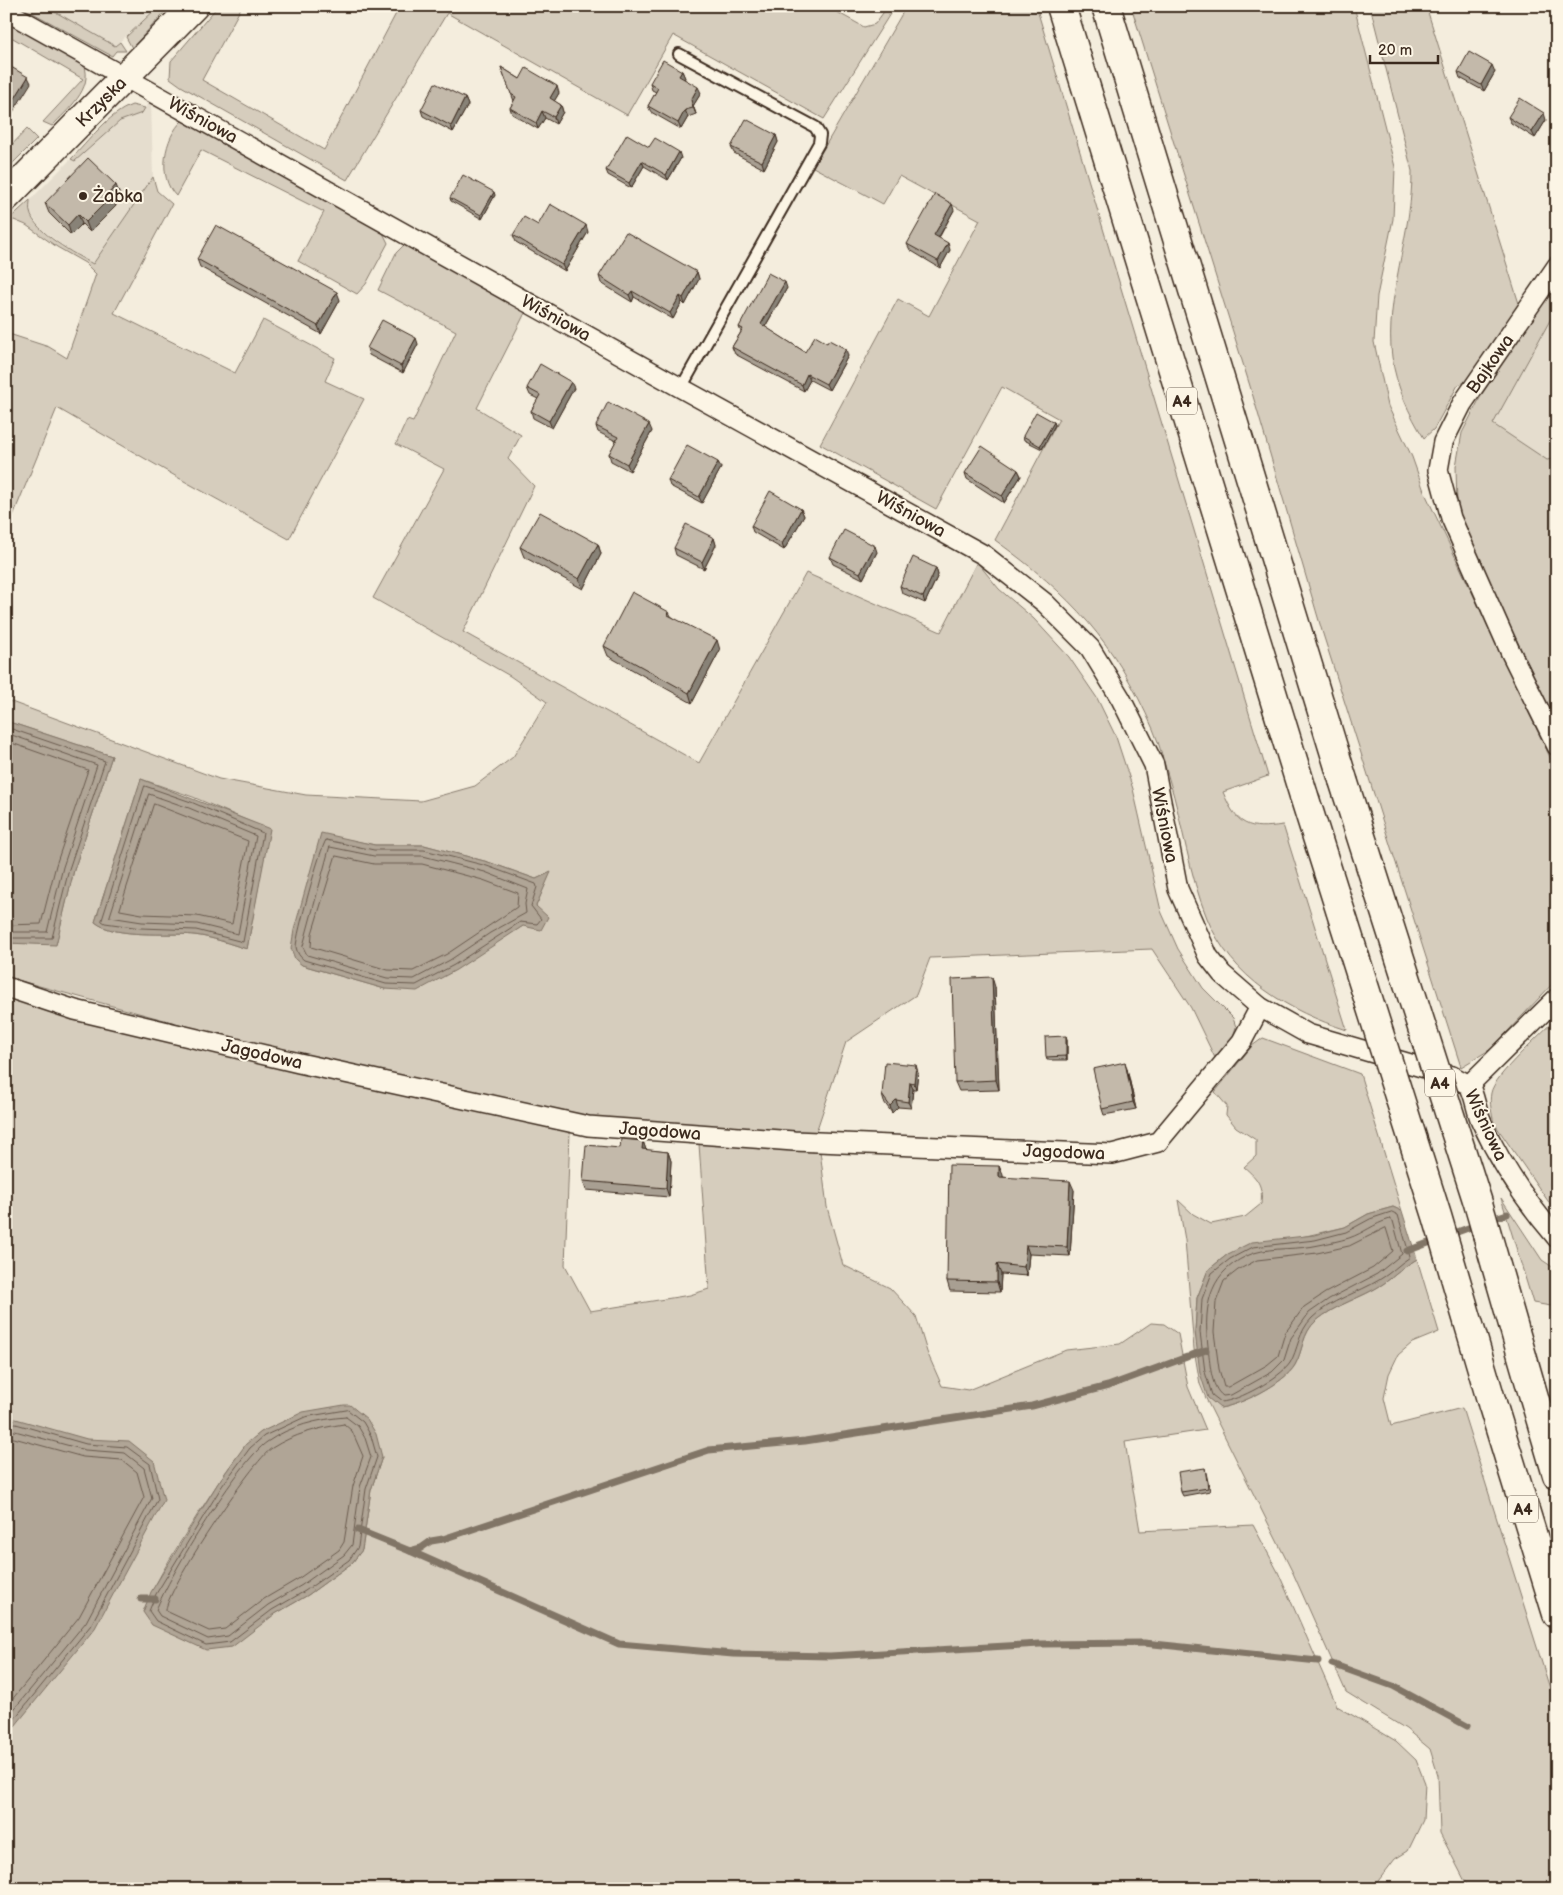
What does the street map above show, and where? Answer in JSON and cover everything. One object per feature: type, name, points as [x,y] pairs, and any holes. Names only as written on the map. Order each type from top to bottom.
[{"type":"main road","name":"Krzyska","points":[[6,197],[126,78],[194,6]]},
{"type":"main road","name":"A4","points":[[1062,6],[1304,796],[1437,1216],[1557,1614]]},
{"type":"main road","name":"A4","points":[[1106,6],[1343,780],[1480,1213],[1557,1475]]},
{"type":"street","name":"Wiśniowa","points":[[6,11],[984,555],[1046,603],[1090,648],[1121,699],[1154,765],[1178,889],[1208,956],[1222,974],[1260,1007],[1308,1034],[1452,1076],[1469,1085],[1480,1120],[1497,1152],[1535,1213],[1557,1238]]},
{"type":"street","name":"Bajkowa","points":[[1557,266],[1462,404],[1443,442],[1438,470],[1450,518],[1510,651],[1557,746]]},
{"type":"street","name":"Jagodowa","points":[[6,987],[76,1010],[299,1063],[588,1126],[794,1140],[1112,1154],[1158,1142],[1242,1041],[1260,1007]]},
{"type":"street","points":[[1469,1085],[1557,998]]},
{"type":"lane","points":[[679,54],[815,127],[820,135],[819,143],[681,388]]},
{"type":"shaded area","points":[[20,6],[45,6],[115,46],[120,42],[126,51],[116,51],[112,56]]},
{"type":"shaded area","points":[[45,6],[159,6],[115,46]]},
{"type":"shaded area","points":[[159,6],[170,6],[132,48],[126,37]]},
{"type":"shaded area","points":[[218,6],[242,6],[202,80],[324,150],[400,6],[826,6],[864,27],[875,24],[888,6],[895,6],[824,119],[673,35],[627,115],[447,13],[347,180],[170,78],[171,61]]},
{"type":"shaded area","points":[[895,6],[1036,6],[1268,776],[1223,792],[1233,812],[1245,823],[1261,827],[1283,825],[1347,1030],[1304,1013],[1284,1002],[1265,990],[1231,958],[1207,918],[1195,884],[1174,796],[1158,741],[1123,671],[1088,622],[1068,601],[1046,580],[995,540],[1059,419],[1002,387],[936,509],[820,444],[898,299],[929,316],[980,220],[899,176],[883,204],[813,167],[903,12]]},
{"type":"shaded area","points":[[1131,6],[1354,6],[1395,167],[1393,219],[1377,296],[1374,342],[1388,406],[1412,457],[1424,491],[1557,772],[1557,979],[1491,1049],[1461,1067],[1322,631],[1250,386]]},
{"type":"shaded area","points":[[1370,6],[1426,6],[1521,310],[1468,381],[1458,385],[1434,429],[1424,438],[1404,399],[1392,357],[1392,312],[1408,217],[1412,171]]},
{"type":"shaded area","points":[[13,23],[84,64],[86,73],[82,90],[71,106],[52,126],[43,122],[83,79],[6,34]]},
{"type":"shaded area","points":[[151,100],[153,177],[93,264],[66,248],[41,229],[30,213],[30,200],[71,159],[75,161],[120,121],[142,113]]},
{"type":"shaded area","points":[[132,105],[145,108],[142,113],[120,121],[75,161],[71,159],[107,121]]},
{"type":"shaded area","points":[[183,120],[383,233],[388,243],[366,284],[357,294],[298,261],[324,212],[201,150],[176,196],[166,178],[165,157],[171,136]]},
{"type":"shaded area","points":[[27,129],[37,139],[6,170],[6,151]]},
{"type":"shaded area","points":[[153,177],[157,191],[172,204],[114,313],[235,373],[263,320],[335,358],[325,381],[364,399],[289,539],[57,408],[6,533],[6,333],[49,347],[67,358],[96,274],[85,263],[57,247],[26,225],[14,220],[6,222],[30,200],[30,212],[33,220],[39,227],[57,242],[93,264]]},
{"type":"shaded area","points":[[404,245],[415,249],[526,311],[477,408],[521,435],[508,459],[534,486],[463,632],[699,763],[806,573],[941,632],[977,562],[999,589],[1034,619],[1069,657],[1097,698],[1116,737],[1133,789],[1161,911],[1178,949],[1203,988],[1233,1018],[1236,1027],[1232,1040],[1216,1060],[1191,1008],[1152,949],[930,958],[916,995],[846,1042],[815,1135],[598,1118],[234,1039],[6,977],[6,943],[56,944],[74,870],[112,756],[6,721],[6,700],[219,779],[306,795],[421,801],[475,786],[513,757],[547,702],[510,676],[373,598],[444,469],[396,444],[407,420],[413,422],[456,331],[378,290],[396,253]],"holes":[[[141,779],[193,797],[269,830],[247,949],[194,935],[142,934],[116,931],[95,922]],[[321,834],[375,845],[424,845],[488,862],[536,879],[550,873],[536,906],[523,926],[495,943],[385,989],[302,965],[295,959]]]},
{"type":"shaded area","points":[[1547,297],[1553,298],[1557,303],[1554,313],[1493,424],[1547,460],[1557,458],[1557,724],[1477,557],[1457,507],[1456,466],[1462,433],[1482,394]]},
{"type":"shaded area","points":[[1557,306],[1557,458],[1547,460],[1493,424]]},
{"type":"shaded area","points":[[6,995],[570,1132],[565,1265],[590,1311],[690,1295],[709,1289],[699,1144],[820,1151],[827,1207],[843,1265],[890,1288],[916,1316],[927,1352],[942,1386],[968,1390],[1066,1350],[1120,1344],[1151,1323],[1164,1324],[1178,1334],[1188,1387],[1206,1430],[1125,1442],[1140,1531],[1253,1525],[1278,1572],[1337,1706],[1396,1741],[1416,1760],[1425,1783],[1423,1820],[1408,1851],[1395,1859],[1372,1889],[21,1889],[6,1877]],"holes":[[[261,1432],[382,1457],[371,1490],[362,1550],[352,1563],[308,1595],[275,1614],[143,1612],[168,1562],[212,1492],[243,1450]]]},
{"type":"shaded area","points":[[1557,1017],[1557,1214],[1494,1123],[1490,1101],[1494,1085],[1501,1076]]},
{"type":"shaded area","points":[[1263,1038],[1360,1074],[1402,1211],[1393,1207],[1368,1214],[1345,1227],[1228,1254],[1208,1270],[1197,1298],[1195,1332],[1220,1408],[1239,1403],[1272,1386],[1295,1365],[1305,1337],[1316,1321],[1332,1310],[1383,1284],[1417,1259],[1439,1332],[1412,1343],[1398,1355],[1389,1374],[1384,1398],[1391,1426],[1462,1408],[1557,1711],[1557,1889],[1469,1889],[1440,1833],[1438,1775],[1430,1749],[1406,1729],[1346,1692],[1293,1573],[1200,1384],[1194,1349],[1185,1240],[1178,1200],[1193,1214],[1211,1224],[1245,1217],[1261,1204],[1260,1187],[1253,1175],[1244,1167],[1256,1156],[1256,1140],[1236,1127],[1226,1115],[1227,1106],[1215,1092],[1252,1046]]},
{"type":"shaded area","points":[[1501,1198],[1542,1260],[1557,1270],[1557,1307],[1533,1303]]},
{"type":"water","points":[[6,721],[112,756],[74,870],[56,945],[6,943]]},
{"type":"water","points":[[141,779],[270,829],[247,949],[194,935],[142,934],[116,931],[95,922]]},
{"type":"water","points":[[321,833],[375,845],[424,845],[488,862],[536,879],[551,872],[536,906],[548,917],[541,930],[523,926],[456,970],[417,991],[385,989],[302,965],[295,959],[291,948],[294,930]]},
{"type":"water","points":[[1393,1207],[1402,1211],[1417,1259],[1383,1284],[1332,1310],[1316,1321],[1305,1337],[1295,1365],[1272,1386],[1239,1403],[1220,1408],[1208,1398],[1200,1373],[1195,1332],[1197,1298],[1208,1270],[1228,1254],[1252,1242],[1314,1235],[1345,1227],[1368,1214]]},
{"type":"water","points":[[350,1405],[367,1419],[376,1434],[382,1457],[371,1490],[362,1550],[352,1563],[308,1595],[275,1614],[232,1647],[206,1650],[152,1625],[143,1612],[151,1592],[218,1483],[246,1444],[261,1432],[303,1412]]},
{"type":"water","points":[[16,1419],[87,1439],[129,1441],[154,1461],[164,1500],[95,1628],[6,1737],[6,1420]]},
{"type":"building","points":[[1469,52],[1492,65],[1481,85],[1458,72]]},
{"type":"building","points":[[663,60],[682,71],[679,76],[698,87],[691,100],[693,108],[685,110],[678,123],[648,106],[658,88],[650,83]]},
{"type":"building","points":[[6,64],[28,77],[6,113]]},
{"type":"building","points":[[501,67],[520,79],[526,68],[557,86],[550,98],[561,105],[554,117],[542,111],[536,123],[510,108],[516,97],[511,94]]},
{"type":"building","points":[[435,83],[465,98],[451,126],[421,110]]},
{"type":"building","points":[[1520,98],[1544,113],[1532,132],[1508,117]]},
{"type":"building","points":[[746,119],[776,135],[762,162],[731,147]]},
{"type":"building","points":[[627,134],[649,147],[655,138],[679,152],[666,175],[642,161],[629,183],[606,170]]},
{"type":"building","points":[[88,158],[116,185],[109,193],[112,196],[86,222],[78,214],[68,225],[45,203]]},
{"type":"building","points":[[463,175],[494,192],[481,215],[450,198]]},
{"type":"building","points":[[935,194],[952,204],[934,235],[948,243],[938,261],[907,244]]},
{"type":"building","points":[[550,204],[586,225],[562,265],[513,235],[524,217],[538,225]]},
{"type":"building","points":[[216,225],[337,292],[318,326],[197,259]]},
{"type":"building","points":[[626,232],[697,272],[683,298],[680,296],[670,313],[632,291],[629,295],[599,276]]},
{"type":"building","points":[[768,273],[785,282],[761,324],[805,352],[815,336],[827,343],[829,340],[846,349],[826,384],[807,374],[802,385],[732,347],[743,329],[739,327]]},
{"type":"building","points":[[382,320],[416,338],[401,366],[367,348]]},
{"type":"building","points":[[540,364],[571,382],[549,421],[531,411],[540,395],[527,388]]},
{"type":"building","points":[[608,402],[649,424],[627,464],[609,454],[618,437],[596,426]]},
{"type":"building","points":[[1036,412],[1054,422],[1040,446],[1023,436]]},
{"type":"building","points":[[687,445],[718,462],[699,497],[668,480]]},
{"type":"building","points":[[982,446],[1018,470],[1002,496],[965,473]]},
{"type":"building","points":[[770,491],[801,509],[782,544],[751,526]]},
{"type":"building","points":[[540,512],[598,544],[579,579],[520,547]]},
{"type":"building","points":[[686,524],[714,538],[702,562],[674,548]]},
{"type":"building","points":[[844,530],[875,546],[860,573],[830,557]]},
{"type":"building","points":[[913,557],[936,568],[923,597],[900,586]]},
{"type":"building","points":[[632,592],[669,612],[668,615],[717,640],[689,693],[604,646]]},
{"type":"building","points":[[992,977],[996,1080],[955,1082],[952,979]]},
{"type":"building","points":[[1066,1036],[1066,1056],[1046,1057],[1045,1037]]},
{"type":"building","points":[[885,1062],[916,1065],[914,1083],[910,1082],[908,1102],[896,1100],[890,1106],[882,1095]]},
{"type":"building","points":[[1125,1062],[1133,1102],[1102,1109],[1093,1069]]},
{"type":"building","points":[[621,1139],[643,1141],[642,1149],[668,1152],[666,1188],[583,1181],[586,1145],[620,1148]]},
{"type":"building","points":[[949,1165],[999,1166],[999,1177],[1070,1181],[1067,1247],[1026,1245],[1024,1267],[997,1264],[997,1282],[947,1281]]},
{"type":"building","points":[[1205,1468],[1208,1488],[1181,1492],[1178,1472]]},
{"type":"waterway","points":[[1553,1184],[1557,1179]]},
{"type":"waterway","points":[[1489,1220],[1507,1214]]},
{"type":"waterway","points":[[1449,1235],[1479,1224]]},
{"type":"waterway","points":[[1407,1251],[1439,1239]]},
{"type":"waterway","points":[[1192,1355],[1206,1350]]},
{"type":"waterway","points":[[358,1530],[410,1551],[421,1548],[431,1541],[443,1539],[709,1450],[805,1441],[1032,1406],[1108,1386],[1187,1357]]},
{"type":"waterway","points":[[410,1551],[619,1644],[733,1654],[830,1656],[1040,1644],[1144,1643],[1318,1661]]},
{"type":"waterway","points":[[141,1599],[155,1599]]},
{"type":"waterway","points":[[1332,1664],[1393,1686],[1467,1726]]},
{"type":"place","name":"Żabka","points":[[83,196]]}]
